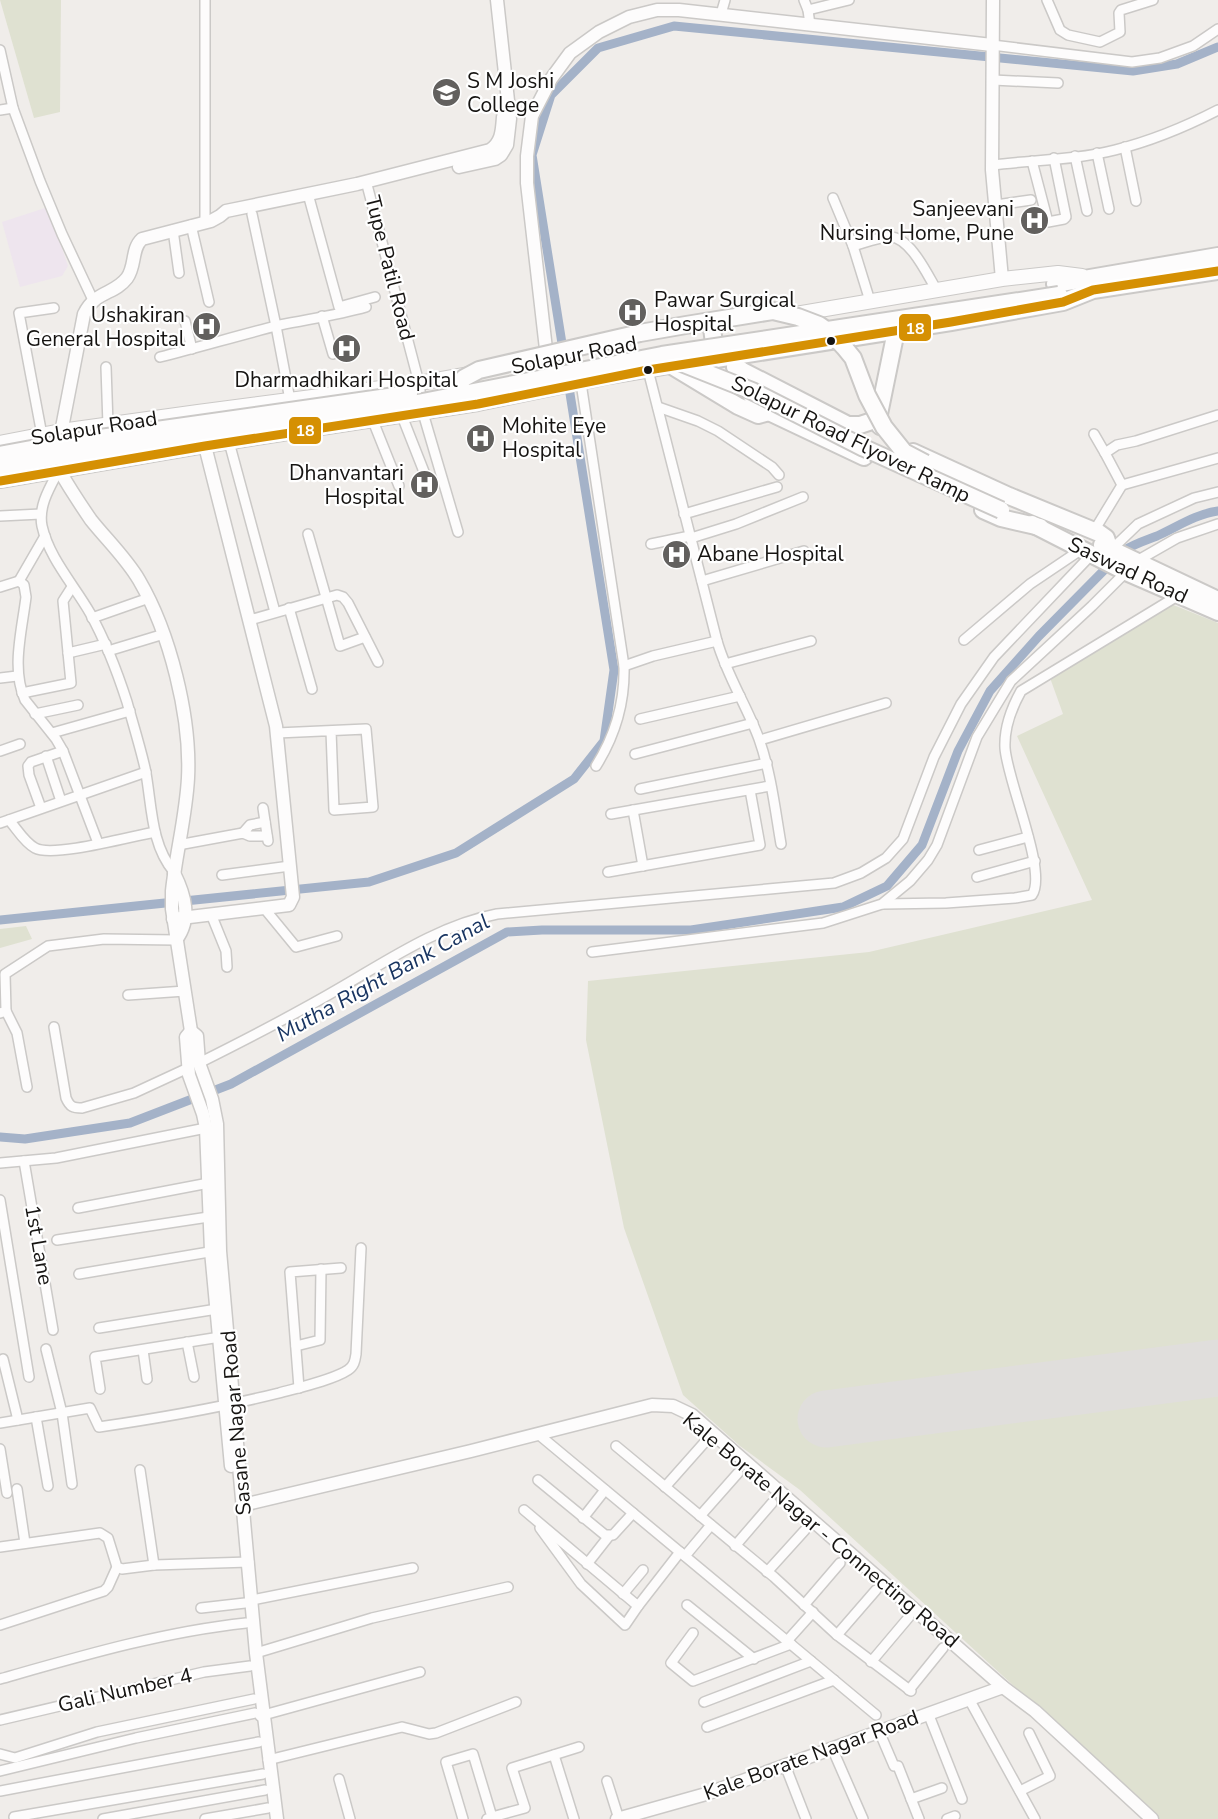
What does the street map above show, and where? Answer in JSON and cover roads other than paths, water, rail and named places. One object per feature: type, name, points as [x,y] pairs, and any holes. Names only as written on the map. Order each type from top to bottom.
[{"type":"highway","name":"Solapur Road","points":[[716,359],[1063,302],[1092,284],[1218,256]]},
{"type":"highway","name":"Solapur Road","points":[[1092,284],[1218,271]]},
{"type":"highway","points":[[0,455],[58,444],[456,388],[682,342],[1092,284]]},
{"type":"highway","points":[[0,467],[60,456],[392,408],[1057,289]]},
{"type":"highway","points":[[456,388],[464,378],[479,370],[640,333],[773,311],[798,317],[819,324],[833,335],[853,358],[867,395],[884,427],[904,452],[1100,548]]},
{"type":"highway","points":[[712,328],[716,359],[848,425],[860,425],[878,419]]},
{"type":"highway","points":[[896,331],[878,419],[881,429],[891,441],[1009,496],[1100,548]]},
{"type":"highway","points":[[667,360],[738,406],[758,415],[769,412]]},
{"type":"highway","name":"Solapur Road Flyover Ramp","points":[[667,360],[752,391],[864,448],[1040,527]]},
{"type":"highway","points":[[740,369],[745,385],[755,401],[769,412],[1000,518],[1040,527]]},
{"type":"highway","name":"Saswad Road","points":[[1040,527],[1100,548],[1179,595],[1218,612]]},
{"type":"highway","name":"Saswad Road","points":[[1129,566],[1218,600]]},
{"type":"main road","name":"Solapur Road","points":[[0,442],[61,431],[419,383],[552,360],[712,328],[1002,279],[1058,273],[1092,284]]},
{"type":"main road","name":"Solapur Road","points":[[0,481],[229,442],[478,404],[648,370],[667,360],[716,359]]},
{"type":"street","points":[[204,222],[205,0]]},
{"type":"street","name":"Tupe Patil Road","points":[[458,532],[423,413],[419,383],[367,184],[465,161],[500,148],[503,117],[508,113],[497,0]]},
{"type":"street","points":[[722,14],[725,0]]},
{"type":"street","points":[[804,0],[810,25]]},
{"type":"street","points":[[808,10],[849,0]]},
{"type":"street","points":[[993,0],[992,165],[1002,279]]},
{"type":"street","points":[[1047,0],[1060,30],[1068,35],[1100,42],[1120,32],[1119,13],[1121,10],[1153,0]]},
{"type":"street","points":[[596,766],[614,729],[621,706],[624,666],[567,386],[552,360],[527,183],[527,156],[532,116],[551,79],[570,53],[599,32],[629,17],[657,10],[722,14],[992,48],[1132,62],[1160,58],[1193,46],[1218,29]]},
{"type":"street","points":[[0,50],[13,108],[52,212],[93,300]]},
{"type":"street","points":[[993,80],[1058,83]]},
{"type":"street","points":[[0,110],[13,108]]},
{"type":"street","points":[[992,165],[1076,156],[1125,147],[1191,125],[1218,110]]},
{"type":"street","points":[[508,113],[532,116]]},
{"type":"street","points":[[1125,147],[1136,201]]},
{"type":"street","points":[[1097,153],[1109,209]]},
{"type":"street","points":[[1076,156],[1087,211]]},
{"type":"street","points":[[1032,160],[1048,222],[1066,217],[1053,158]]},
{"type":"street","points":[[174,872],[162,855],[155,832],[146,772],[129,711],[107,647],[45,536],[41,514],[45,497],[59,470],[61,431],[84,314],[93,300],[127,278],[136,249],[142,239],[204,222],[226,211],[309,197],[367,184]]},
{"type":"street","points":[[220,216],[252,214],[309,197]]},
{"type":"street","points":[[309,197],[339,307],[375,297]]},
{"type":"street","points":[[833,198],[853,246],[870,300]]},
{"type":"street","points":[[996,205],[1031,200]]},
{"type":"street","points":[[252,214],[290,400]]},
{"type":"street","points":[[191,225],[209,302]]},
{"type":"street","points":[[173,230],[179,273]]},
{"type":"street","points":[[853,246],[890,237],[900,239],[910,248],[936,289]]},
{"type":"street","points":[[160,357],[276,326],[342,314],[366,307]]},
{"type":"street","points":[[42,435],[19,313],[54,308]]},
{"type":"street","points":[[322,316],[333,354]]},
{"type":"street","points":[[185,321],[192,349]]},
{"type":"street","points":[[106,367],[108,425]]},
{"type":"street","points":[[648,370],[717,641],[725,664],[760,740],[767,763],[781,844]]},
{"type":"street","points":[[658,407],[698,421],[718,431],[772,467],[778,475]]},
{"type":"street","points":[[1105,453],[1117,445],[1218,415]]},
{"type":"street","points":[[402,416],[430,487]]},
{"type":"street","points":[[373,421],[399,486]]},
{"type":"street","points":[[54,1028],[66,1098],[69,1105],[82,1108],[134,1093],[193,1066],[271,1028],[419,943],[474,918],[834,883],[861,873],[886,858],[903,839],[934,757],[955,714],[994,657],[1100,548],[1122,485],[1094,434]]},
{"type":"street","points":[[229,442],[275,612]]},
{"type":"street","points":[[179,913],[212,914],[289,905],[293,897],[277,733],[205,446]]},
{"type":"street","points":[[1122,485],[1218,458]]},
{"type":"street","name":"Sasane Nagar Road","points":[[59,470],[92,520],[131,567],[149,598],[164,634],[183,706],[188,735],[188,778],[174,872],[179,913],[177,940],[191,1031],[197,1036],[193,1066],[206,1128],[213,1182]]},
{"type":"street","points":[[684,514],[777,486]]},
{"type":"street","points":[[964,640],[1030,584],[1100,548],[1148,519],[1194,498],[1218,492]]},
{"type":"street","points":[[651,544],[690,537],[736,524],[803,497]]},
{"type":"street","points":[[0,516],[41,514]]},
{"type":"street","points":[[882,904],[910,881],[932,852],[977,737],[1011,681],[1092,606],[1129,566],[1177,538],[1218,524]]},
{"type":"street","points":[[308,534],[340,646],[365,637]]},
{"type":"street","points":[[0,587],[19,581],[45,536]]},
{"type":"street","points":[[702,581],[804,551]]},
{"type":"street","points":[[19,581],[24,585],[26,597],[17,676],[22,693],[63,751],[98,843]]},
{"type":"street","points":[[22,693],[71,683],[63,601],[72,587]]},
{"type":"street","points":[[250,620],[337,595],[343,597],[378,662]]},
{"type":"street","points":[[592,952],[823,923],[882,904],[946,903],[1032,895],[1036,881],[1035,861],[1008,771],[1005,747],[1011,709],[1021,691],[1179,595]]},
{"type":"street","points":[[92,618],[149,598]]},
{"type":"street","points":[[289,608],[312,688]]},
{"type":"street","points":[[68,653],[164,634]]},
{"type":"street","points":[[624,666],[653,656],[717,641]]},
{"type":"street","points":[[725,664],[811,641]]},
{"type":"street","points":[[0,678],[17,676]]},
{"type":"street","points":[[1011,681],[1021,691]]},
{"type":"street","points":[[640,719],[740,696]]},
{"type":"street","points":[[760,740],[886,704]]},
{"type":"street","points":[[35,714],[78,705]]},
{"type":"street","points":[[52,733],[129,711]]},
{"type":"street","points":[[636,753],[753,723]]},
{"type":"street","points":[[277,733],[366,729],[373,807],[334,810],[331,731]]},
{"type":"street","points":[[0,751],[20,744]]},
{"type":"street","points":[[41,808],[27,768],[31,762],[63,751]]},
{"type":"street","points":[[46,756],[61,801]]},
{"type":"street","points":[[640,789],[767,763]]},
{"type":"street","points":[[146,772],[4,821],[34,847],[41,850],[69,849],[155,832]]},
{"type":"street","points":[[611,814],[770,786]]},
{"type":"street","points":[[608,872],[760,845],[750,790]]},
{"type":"street","points":[[263,808],[268,831]]},
{"type":"street","points":[[633,810],[643,866]]},
{"type":"street","points":[[243,833],[250,825],[268,831]]},
{"type":"street","points":[[178,845],[243,833],[250,836],[268,831]]},
{"type":"street","points":[[979,850],[1028,837]]},
{"type":"street","points":[[977,877],[1035,861]]},
{"type":"street","points":[[222,875],[290,866]]},
{"type":"street","points":[[264,908],[296,947],[337,936]]},
{"type":"street","points":[[212,914],[226,951],[227,967]]},
{"type":"street","points":[[27,1086],[17,1033],[3,1012],[5,975],[48,946],[98,939],[177,940]]},
{"type":"street","points":[[128,995],[185,991]]},
{"type":"street","name":"Sasane Nagar Road","points":[[197,1079],[212,1098],[217,1124],[213,1182],[216,1251],[248,1601],[256,1653],[259,1742],[268,1814]]},
{"type":"street","points":[[0,1163],[87,1152],[206,1128]]},
{"type":"street","name":"1st Lane","points":[[24,1161],[53,1330]]},
{"type":"street","points":[[78,1208],[213,1182]]},
{"type":"street","points":[[0,1200],[28,1377]]},
{"type":"street","points":[[57,1240],[214,1216]]},
{"type":"street","points":[[0,1423],[90,1408],[99,1427],[230,1405],[299,1388],[340,1374],[350,1369],[356,1354],[361,1248]]},
{"type":"street","points":[[79,1274],[216,1251]]},
{"type":"street","name":"Sasane Nagar Road","points":[[216,1251],[217,1310],[243,1505],[245,1562]]},
{"type":"street","points":[[299,1388],[290,1272],[341,1268]]},
{"type":"street","points":[[296,1346],[320,1340],[321,1269]]},
{"type":"street","points":[[99,1328],[217,1310]]},
{"type":"street","points":[[100,1389],[95,1358],[220,1337]]},
{"type":"street","points":[[187,1342],[194,1377]]},
{"type":"street","points":[[46,1349],[62,1413],[72,1484]]},
{"type":"street","points":[[143,1350],[147,1379]]},
{"type":"street","points":[[3,1359],[18,1420]]},
{"type":"street","name":"Kale Borate Nagar - Connecting Road","points":[[243,1505],[652,1405],[673,1406],[692,1415],[1003,1687]]},
{"type":"street","points":[[36,1417],[48,1486]]},
{"type":"street","points":[[538,1434],[876,1715]]},
{"type":"street","points":[[665,1487],[704,1443]]},
{"type":"street","points":[[615,1446],[813,1611],[837,1635],[910,1690],[943,1648]]},
{"type":"street","points":[[0,1449],[8,1493]]},
{"type":"street","points":[[140,1470],[154,1565]]},
{"type":"street","points":[[700,1516],[738,1473]]},
{"type":"street","points":[[538,1480],[609,1536]]},
{"type":"street","points":[[17,1489],[25,1543]]},
{"type":"street","points":[[584,1518],[605,1490]]},
{"type":"street","points":[[735,1546],[772,1503]]},
{"type":"street","points":[[524,1510],[638,1606]]},
{"type":"street","points":[[587,1564],[609,1536],[613,1535],[633,1513]]},
{"type":"street","points":[[536,1521],[580,1584],[604,1608],[625,1624],[683,1554],[711,1525]]},
{"type":"street","points":[[767,1572],[805,1530]]},
{"type":"street","points":[[0,1547],[100,1533],[108,1538],[117,1568],[104,1591],[0,1625]]},
{"type":"street","points":[[117,1568],[245,1562]]},
{"type":"street","points":[[804,1605],[840,1563]]},
{"type":"street","points":[[201,1608],[248,1601],[412,1568]]},
{"type":"street","points":[[624,1594],[643,1570]]},
{"type":"street","points":[[256,1653],[372,1618],[508,1587]]},
{"type":"street","points":[[837,1635],[876,1590]]},
{"type":"street","name":"Sasane Nagar Road","points":[[248,1601],[246,1623],[254,1699],[268,1760],[277,1819]]},
{"type":"street","points":[[687,1605],[754,1659]]},
{"type":"street","points":[[693,1633],[670,1663],[693,1681],[754,1659],[789,1642],[813,1611]]},
{"type":"street","points":[[871,1662],[909,1617]]},
{"type":"street","points":[[0,1679],[91,1653],[199,1628],[246,1623]]},
{"type":"street","points":[[704,1702],[811,1661]]},
{"type":"street","name":"Gali Number 4","points":[[0,1720],[193,1674],[250,1666]]},
{"type":"street","points":[[0,1771],[126,1741],[258,1716],[420,1672]]},
{"type":"street","points":[[707,1727],[834,1680]]},
{"type":"street","points":[[1003,1687],[1035,1712],[1152,1819]]},
{"type":"street","name":"Kale Borate Nagar Road","points":[[618,1819],[706,1794],[1003,1687]]},
{"type":"street","points":[[0,1754],[15,1758],[97,1732],[254,1699]]},
{"type":"street","points":[[969,1699],[1035,1819]]},
{"type":"street","points":[[268,1760],[402,1727],[429,1734],[436,1733],[516,1702]]},
{"type":"street","points":[[928,1713],[962,1799]]},
{"type":"street","points":[[879,1731],[894,1766],[898,1766],[919,1819]]},
{"type":"street","points":[[1020,1791],[1050,1776],[1029,1734]]},
{"type":"street","points":[[0,1791],[259,1742]]},
{"type":"street","points":[[463,1819],[446,1762],[472,1754],[489,1818],[525,1808],[512,1768],[579,1747]]},
{"type":"street","points":[[832,1748],[863,1819]]},
{"type":"street","points":[[554,1755],[574,1819]]},
{"type":"street","points":[[785,1765],[806,1819]]},
{"type":"street","points":[[14,1817],[263,1774]]},
{"type":"street","points":[[339,1779],[351,1819]]},
{"type":"street","points":[[607,1781],[618,1819]]},
{"type":"street","points":[[911,1799],[942,1788]]},
{"type":"street","points":[[103,1819],[265,1790]]},
{"type":"street","points":[[205,1819],[268,1814]]},
{"type":"waterway","points":[[0,920],[369,882],[456,853],[574,779],[604,741],[614,670],[532,155],[551,95],[598,48],[674,26],[1133,71],[1177,64],[1218,47]]},
{"type":"waterway","name":"Mutha Right Bank Canal","points":[[0,1137],[25,1139],[130,1123],[231,1084],[507,932],[691,930],[843,907],[887,886],[922,845],[958,751],[990,691],[1039,636],[1123,551],[1194,518],[1218,511]]},
{"type":"place","name":"S M Joshi College","points":[[446,93]]},
{"type":"place","name":"Sanjeevani Nursing Home, Pune","points":[[1035,221]]},
{"type":"place","name":"Pawar Surgical Hospital","points":[[633,312]]},
{"type":"place","name":"Ushakiran General Hospital","points":[[206,327]]},
{"type":"place","name":"Dharmadhikari Hospital","points":[[346,349]]},
{"type":"place","name":"Mohite Eye Hospital","points":[[481,438]]},
{"type":"place","name":"Dhanvantari Hospital","points":[[425,485]]},
{"type":"place","name":"Abane Hospital","points":[[676,554]]}]
